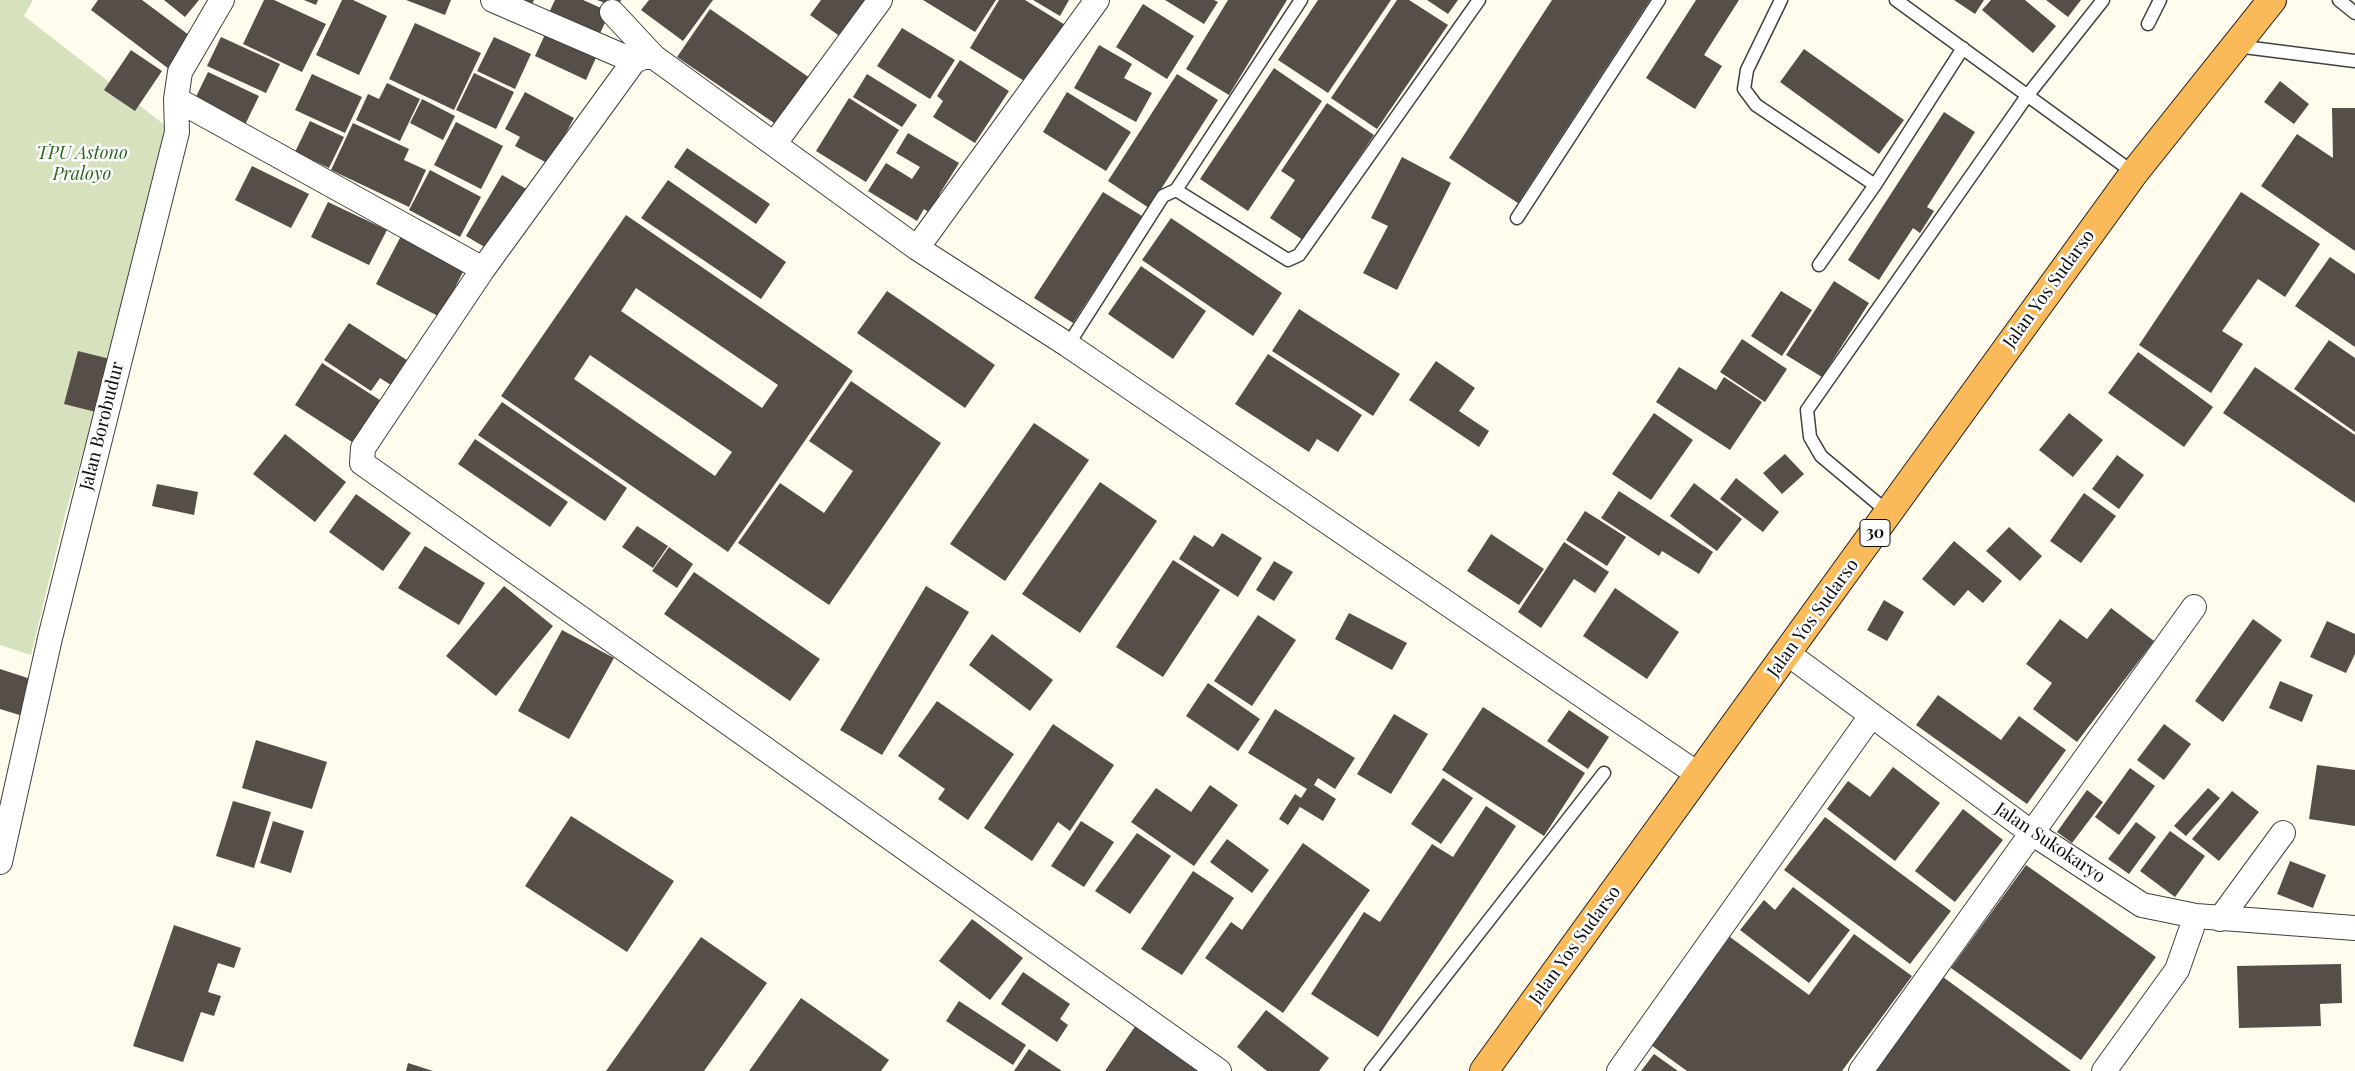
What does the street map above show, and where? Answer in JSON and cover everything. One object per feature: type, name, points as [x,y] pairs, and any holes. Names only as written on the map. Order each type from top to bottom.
[{"type":"highway","name":"Jalan Yos Sudarso","points":[[1484,1071],[2134,173],[2272,0]]},
{"type":"street","name":"Jalan Borobudur","points":[[0,862],[50,638],[177,132],[176,100],[180,72],[222,0]]},
{"type":"street","points":[[493,0],[644,59],[775,143],[917,248],[1068,345],[1699,775]]},
{"type":"street","points":[[775,143],[880,0]]},
{"type":"street","points":[[917,248],[1097,0]]},
{"type":"street","points":[[612,12],[644,59]]},
{"type":"street","points":[[644,59],[483,269],[363,448],[362,463],[1219,1071]]},
{"type":"street","points":[[176,100],[483,269]]},
{"type":"street","points":[[1861,1071],[2194,607]]},
{"type":"street","name":"Jalan Sukokaryo","points":[[1787,653],[2032,833],[2142,904],[2196,916],[2355,928]]},
{"type":"street","points":[[1619,1071],[1871,716]]},
{"type":"street","points":[[2220,918],[2283,833]]},
{"type":"street","points":[[2104,1071],[2178,970],[2196,916]]},
{"type":"lane","points":[[1068,345],[1163,196],[1176,190],[1302,0]]},
{"type":"lane","points":[[1176,190],[1288,260],[1299,255],[1479,0]]},
{"type":"lane","points":[[1517,218],[1659,0]]},
{"type":"lane","points":[[1781,0],[1747,70],[1744,89],[1756,105],[1875,185]]},
{"type":"lane","points":[[1896,0],[2134,173]]},
{"type":"lane","points":[[1889,513],[1820,456],[1810,436],[1807,410],[2027,96],[2103,0]]},
{"type":"lane","points":[[2148,24],[2160,0]]},
{"type":"lane","points":[[2339,0],[2355,13]]},
{"type":"lane","points":[[2234,46],[2355,62]]},
{"type":"lane","points":[[1819,265],[1875,185],[1963,48]]},
{"type":"lane","points":[[1371,1071],[1604,772]]},
{"type":"green space","name":"TPU Astono Praloyo","points":[[0,0],[33,0],[24,16],[175,133],[65,515],[31,655],[0,645]]},
{"type":"building","points":[[98,0],[142,0],[193,38],[169,69],[91,10]]},
{"type":"building","points":[[164,0],[199,0],[185,17]]},
{"type":"building","points":[[264,0],[274,0],[326,24],[302,72],[243,44]]},
{"type":"building","points":[[304,0],[318,0],[316,5]]},
{"type":"building","points":[[342,0],[353,0],[387,16],[359,75],[316,55]]},
{"type":"building","points":[[406,0],[451,0],[445,15]]},
{"type":"building","points":[[514,0],[534,0],[531,7]]},
{"type":"building","points":[[555,0],[583,0],[610,12],[596,42],[546,19]]},
{"type":"building","points":[[597,0],[621,0],[618,8]]},
{"type":"building","points":[[649,0],[713,0],[683,41],[641,10]]},
{"type":"building","points":[[821,0],[868,0],[841,37],[810,15]]},
{"type":"building","points":[[923,0],[996,0],[975,32]]},
{"type":"building","points":[[999,0],[1025,0],[1067,26],[1031,85],[970,48]]},
{"type":"building","points":[[1033,0],[1069,0],[1060,16]]},
{"type":"building","points":[[1165,0],[1214,0],[1218,2],[1204,24]]},
{"type":"building","points":[[1228,0],[1287,0],[1229,95],[1186,69]]},
{"type":"building","points":[[1318,0],[1391,0],[1328,93],[1278,60]]},
{"type":"building","points":[[1397,0],[1409,0],[1448,25],[1377,129],[1331,98]]},
{"type":"building","points":[[1427,0],[1458,0],[1448,14]]},
{"type":"building","points":[[1552,0],[1650,0],[1518,203],[1449,158]]},
{"type":"building","points":[[1696,0],[1739,0],[1704,55],[1722,66],[1695,109],[1646,78]]},
{"type":"building","points":[[1954,0],[1984,0],[1975,14]]},
{"type":"building","points":[[1991,0],[2025,0],[2056,26],[2033,53],[1982,10]]},
{"type":"building","points":[[2046,0],[2081,0],[2068,17]]},
{"type":"building","points":[[1143,4],[1194,36],[1167,79],[1116,47]]},
{"type":"building","points":[[710,9],[810,78],[777,125],[677,57]]},
{"type":"building","points":[[415,23],[481,53],[454,110],[389,79]]},
{"type":"building","points":[[548,28],[599,51],[586,80],[535,56]]},
{"type":"building","points":[[902,28],[955,60],[930,99],[877,66]]},
{"type":"building","points":[[221,37],[280,64],[266,93],[207,66]]},
{"type":"building","points":[[494,37],[531,54],[515,89],[477,71]]},
{"type":"building","points":[[1099,45],[1132,64],[1124,78],[1152,93],[1136,122],[1074,88]]},
{"type":"building","points":[[1804,49],[1904,120],[1879,154],[1780,82]]},
{"type":"building","points":[[131,50],[162,71],[135,111],[104,90]]},
{"type":"building","points":[[960,60],[1009,91],[975,143],[933,117],[943,101],[937,96]]},
{"type":"building","points":[[1274,68],[1322,101],[1248,211],[1200,179]]},
{"type":"building","points":[[208,72],[259,96],[244,127],[193,103]]},
{"type":"building","points":[[474,73],[514,92],[496,129],[456,110]]},
{"type":"building","points":[[312,74],[362,97],[345,133],[295,110]]},
{"type":"building","points":[[867,74],[917,105],[902,127],[853,97]]},
{"type":"building","points":[[1177,74],[1218,100],[1149,208],[1108,181]]},
{"type":"building","points":[[2280,81],[2309,104],[2294,124],[2264,102]]},
{"type":"building","points":[[387,83],[420,99],[400,141],[356,120],[368,94],[379,99]]},
{"type":"building","points":[[525,92],[574,118],[549,164],[515,146],[520,137],[505,129]]},
{"type":"building","points":[[1067,92],[1131,132],[1106,171],[1043,132]]},
{"type":"building","points":[[849,98],[899,130],[866,182],[816,151]]},
{"type":"building","points":[[422,99],[455,116],[443,140],[410,123]]},
{"type":"building","points":[[1327,103],[1374,135],[1303,240],[1270,218],[1295,180],[1281,171]]},
{"type":"building","points":[[2332,108],[2355,108],[2355,251],[2261,186],[2297,134],[2333,158]]},
{"type":"building","points":[[1944,112],[1975,132],[1927,207],[1934,211],[1920,233],[1913,228],[1879,280],[1848,260]]},
{"type":"building","points":[[310,121],[344,137],[329,168],[295,152]]},
{"type":"building","points":[[456,122],[503,146],[481,189],[434,165]]},
{"type":"building","points":[[353,123],[409,149],[404,160],[426,170],[409,207],[331,170]]},
{"type":"building","points":[[908,133],[959,163],[939,195],[943,198],[933,215],[924,209],[917,221],[868,191],[886,163],[912,179],[920,167],[896,153]]},
{"type":"building","points":[[687,148],[770,204],[756,224],[674,167]]},
{"type":"building","points":[[1402,157],[1451,183],[1397,290],[1363,273],[1388,226],[1371,218]]},
{"type":"building","points":[[252,166],[309,194],[291,228],[235,200]]},
{"type":"building","points":[[430,170],[481,197],[460,237],[409,210]]},
{"type":"building","points":[[502,175],[530,191],[493,252],[466,236]]},
{"type":"building","points":[[668,180],[786,262],[761,299],[641,218]]},
{"type":"building","points":[[1103,192],[1142,216],[1073,323],[1034,298]]},
{"type":"building","points":[[2241,192],[2320,244],[2285,297],[2258,279],[2222,331],[2243,344],[2211,393],[2139,345]]},
{"type":"building","points":[[328,202],[387,230],[369,265],[311,237]]},
{"type":"building","points":[[626,215],[853,371],[728,552],[501,396]],"holes":[[[636,288],[778,385],[762,408],[621,311]],[[590,355],[732,452],[715,476],[574,379]]]},
{"type":"building","points":[[1171,218],[1282,293],[1253,336],[1142,260]]},
{"type":"building","points":[[401,236],[465,268],[440,317],[376,284]]},
{"type":"building","points":[[2330,257],[2355,274],[2355,347],[2295,306]]},
{"type":"building","points":[[1141,266],[1206,311],[1173,359],[1108,314]]},
{"type":"building","points":[[1834,281],[1869,303],[1822,377],[1786,355]]},
{"type":"building","points":[[887,291],[995,365],[965,408],[857,333]]},
{"type":"building","points":[[1781,291],[1812,310],[1782,356],[1751,336]]},
{"type":"building","points":[[1299,309],[1400,374],[1373,416],[1272,351]]},
{"type":"building","points":[[349,323],[410,362],[394,387],[380,378],[371,391],[324,360]]},
{"type":"building","points":[[1742,339],[1787,369],[1765,402],[1720,372]]},
{"type":"building","points":[[2329,340],[2355,358],[2355,432],[2294,389]]},
{"type":"building","points":[[78,351],[110,359],[96,412],[64,404]]},
{"type":"building","points":[[2138,352],[2213,407],[2184,447],[2108,393]]},
{"type":"building","points":[[1268,354],[1362,415],[1338,452],[1317,439],[1309,452],[1235,404]]},
{"type":"building","points":[[1436,361],[1475,388],[1459,411],[1489,431],[1479,447],[1409,400]]},
{"type":"building","points":[[322,363],[383,402],[355,444],[295,405]]},
{"type":"building","points":[[1679,367],[1716,390],[1724,377],[1762,402],[1730,450],[1656,402]]},
{"type":"building","points":[[2255,367],[2355,435],[2355,503],[2223,413]]},
{"type":"building","points":[[851,381],[941,443],[829,605],[738,543],[780,483],[824,513],[853,471],[809,441]]},
{"type":"building","points":[[502,402],[627,488],[605,521],[478,435]]},
{"type":"building","points":[[1654,413],[1693,440],[1651,500],[1612,474]]},
{"type":"building","points":[[2069,413],[2103,440],[2073,477],[2039,450]]},
{"type":"building","points":[[1034,423],[1089,460],[1005,581],[950,544]]},
{"type":"building","points":[[285,434],[346,482],[315,522],[253,474]]},
{"type":"building","points":[[475,439],[568,502],[550,527],[458,464]]},
{"type":"building","points":[[1785,454],[1804,474],[1782,494],[1763,473]]},
{"type":"building","points":[[2117,455],[2144,475],[2119,509],[2092,489]]},
{"type":"building","points":[[1736,478],[1779,512],[1763,532],[1720,499]]},
{"type":"building","points":[[1100,482],[1157,521],[1080,633],[1022,594]]},
{"type":"building","points":[[1694,483],[1742,519],[1717,551],[1670,516]]},
{"type":"building","points":[[157,484],[198,492],[194,515],[152,506]]},
{"type":"building","points":[[1619,491],[1713,552],[1699,574],[1662,551],[1659,556],[1601,518]]},
{"type":"building","points":[[2084,493],[2116,516],[2081,563],[2050,541]]},
{"type":"building","points":[[356,494],[411,533],[383,571],[329,532]]},
{"type":"building","points":[[1585,511],[1626,537],[1607,566],[1566,540]]},
{"type":"building","points":[[637,526],[668,546],[653,568],[622,547]]},
{"type":"building","points":[[2009,527],[2042,556],[2020,581],[1986,551]]},
{"type":"building","points":[[1222,533],[1262,558],[1238,597],[1179,559],[1194,535],[1213,547]]},
{"type":"building","points":[[1491,534],[1544,569],[1519,605],[1467,571]]},
{"type":"building","points":[[1954,541],[2002,581],[1983,603],[1968,590],[1954,606],[1922,579]]},
{"type":"building","points":[[1564,542],[1609,572],[1595,593],[1574,579],[1541,628],[1518,612]]},
{"type":"building","points":[[425,546],[485,583],[459,625],[398,588]]},
{"type":"building","points":[[669,547],[693,564],[677,588],[652,571]]},
{"type":"building","points":[[1173,560],[1220,590],[1163,677],[1116,647]]},
{"type":"building","points":[[1274,561],[1293,572],[1274,601],[1256,590]]},
{"type":"building","points":[[694,572],[820,659],[790,701],[664,614]]},
{"type":"building","points":[[504,586],[553,626],[496,696],[446,656]]},
{"type":"building","points":[[926,586],[969,612],[882,755],[840,730]]},
{"type":"building","points":[[1615,588],[1679,632],[1647,679],[1583,636]]},
{"type":"building","points":[[1884,600],[1904,612],[1887,641],[1867,630]]},
{"type":"building","points":[[2111,608],[2154,641],[2077,742],[2033,709],[2052,683],[2026,664],[2060,619],[2087,639]]},
{"type":"building","points":[[1349,613],[1407,643],[1392,670],[1335,639]]},
{"type":"building","points":[[1258,615],[1296,640],[1252,706],[1214,681]]},
{"type":"building","points":[[2253,619],[2282,640],[2223,722],[2195,701]]},
{"type":"building","points":[[2327,621],[2355,634],[2355,654],[2346,673],[2310,657]]},
{"type":"building","points":[[562,630],[614,658],[569,739],[518,711]]},
{"type":"building","points":[[992,634],[1053,680],[1030,711],[969,665]]},
{"type":"building","points":[[0,669],[37,681],[26,717],[0,709]]},
{"type":"building","points":[[2280,681],[2313,695],[2302,722],[2269,708]]},
{"type":"building","points":[[1208,683],[1260,719],[1238,751],[1186,716]]},
{"type":"building","points":[[1938,695],[2001,740],[2019,716],[2066,750],[2027,804],[1916,725]]},
{"type":"building","points":[[937,701],[1014,754],[968,820],[938,799],[945,789],[898,756]]},
{"type":"building","points":[[1483,707],[1585,773],[1544,836],[1442,770]]},
{"type":"building","points":[[1275,709],[1355,758],[1335,789],[1318,778],[1314,785],[1336,799],[1323,821],[1300,807],[1288,825],[1279,819],[1295,794],[1301,798],[1307,789],[1248,753]]},
{"type":"building","points":[[1569,710],[1609,737],[1588,769],[1547,741]]},
{"type":"building","points":[[1394,714],[1428,734],[1391,794],[1357,774]]},
{"type":"building","points":[[1053,724],[1114,765],[1070,831],[1058,822],[1032,861],[984,828]]},
{"type":"building","points":[[2164,724],[2191,744],[2164,780],[2137,760]]},
{"type":"building","points":[[256,740],[327,762],[312,809],[242,788]]},
{"type":"building","points":[[2317,765],[2355,770],[2355,826],[2309,819]]},
{"type":"building","points":[[1893,767],[1940,803],[1895,861],[1827,809],[1848,781],[1870,797]]},
{"type":"building","points":[[2130,768],[2155,786],[2119,835],[2095,817]]},
{"type":"building","points":[[1443,778],[1473,798],[1441,844],[1411,824]]},
{"type":"building","points":[[1210,785],[1238,805],[1194,866],[1131,822],[1156,788],[1191,812]]},
{"type":"building","points":[[2208,788],[2220,798],[2186,836],[2174,826]]},
{"type":"building","points":[[2087,790],[2103,802],[2072,843],[2057,832]]},
{"type":"building","points":[[2232,791],[2259,812],[2219,861],[2192,839]]},
{"type":"building","points":[[233,801],[271,812],[254,868],[216,856]]},
{"type":"building","points":[[1486,806],[1516,826],[1378,1037],[1311,994],[1364,912],[1380,922],[1432,844],[1453,857]]},
{"type":"building","points":[[1963,809],[2003,840],[1955,902],[1915,871]]},
{"type":"building","points":[[571,816],[674,881],[627,952],[525,886]]},
{"type":"building","points":[[1825,817],[1951,911],[1910,964],[1784,870]]},
{"type":"building","points":[[273,821],[304,831],[291,873],[260,863]]},
{"type":"building","points":[[1081,821],[1114,842],[1084,887],[1051,866]]},
{"type":"building","points":[[2136,822],[2156,837],[2129,874],[2108,859]]},
{"type":"building","points":[[2170,831],[2205,856],[2175,897],[2140,871]]},
{"type":"building","points":[[1137,833],[1171,856],[1130,914],[1095,891]]},
{"type":"building","points":[[1227,839],[1269,870],[1252,893],[1210,862]]},
{"type":"building","points":[[1303,843],[1370,890],[1283,1013],[1205,958],[1231,922],[1242,930]]},
{"type":"building","points":[[2290,861],[2326,875],[2313,908],[2277,894]]},
{"type":"building","points":[[2026,865],[2156,957],[2081,1060],[1951,968]]},
{"type":"building","points":[[1193,871],[1234,898],[1182,975],[1141,949]]},
{"type":"building","points":[[1793,887],[1850,930],[1809,983],[1740,930],[1764,900],[1775,910]]},
{"type":"building","points":[[972,919],[1023,958],[990,1000],[939,961]]},
{"type":"building","points":[[174,925],[241,948],[234,968],[218,963],[208,992],[221,996],[214,1016],[201,1012],[183,1062],[133,1046]]},
{"type":"building","points":[[1854,934],[1912,976],[1842,1071],[1687,1071],[1651,1045],[1730,937],[1809,995]]},
{"type":"building","points":[[701,937],[767,983],[704,1071],[606,1071]]},
{"type":"building","points":[[2341,964],[2342,1003],[2320,1004],[2321,1026],[2239,1028],[2237,966]]},
{"type":"building","points":[[1023,972],[1070,1004],[1060,1019],[1068,1025],[1057,1042],[1001,1004]]},
{"type":"building","points":[[1939,974],[2071,1071],[1867,1071]]},
{"type":"building","points":[[801,998],[889,1060],[881,1071],[749,1071]]},
{"type":"building","points":[[959,1001],[1026,1045],[1013,1065],[946,1021]]},
{"type":"building","points":[[1266,1010],[1329,1058],[1319,1071],[1267,1071],[1237,1047]]},
{"type":"building","points":[[1136,1025],[1206,1071],[1105,1071]]},
{"type":"building","points":[[1029,1049],[1062,1071],[1014,1071]]},
{"type":"building","points":[[1654,1054],[1678,1071],[1641,1071]]},
{"type":"building","points":[[408,1063],[433,1071],[406,1071]]}]
